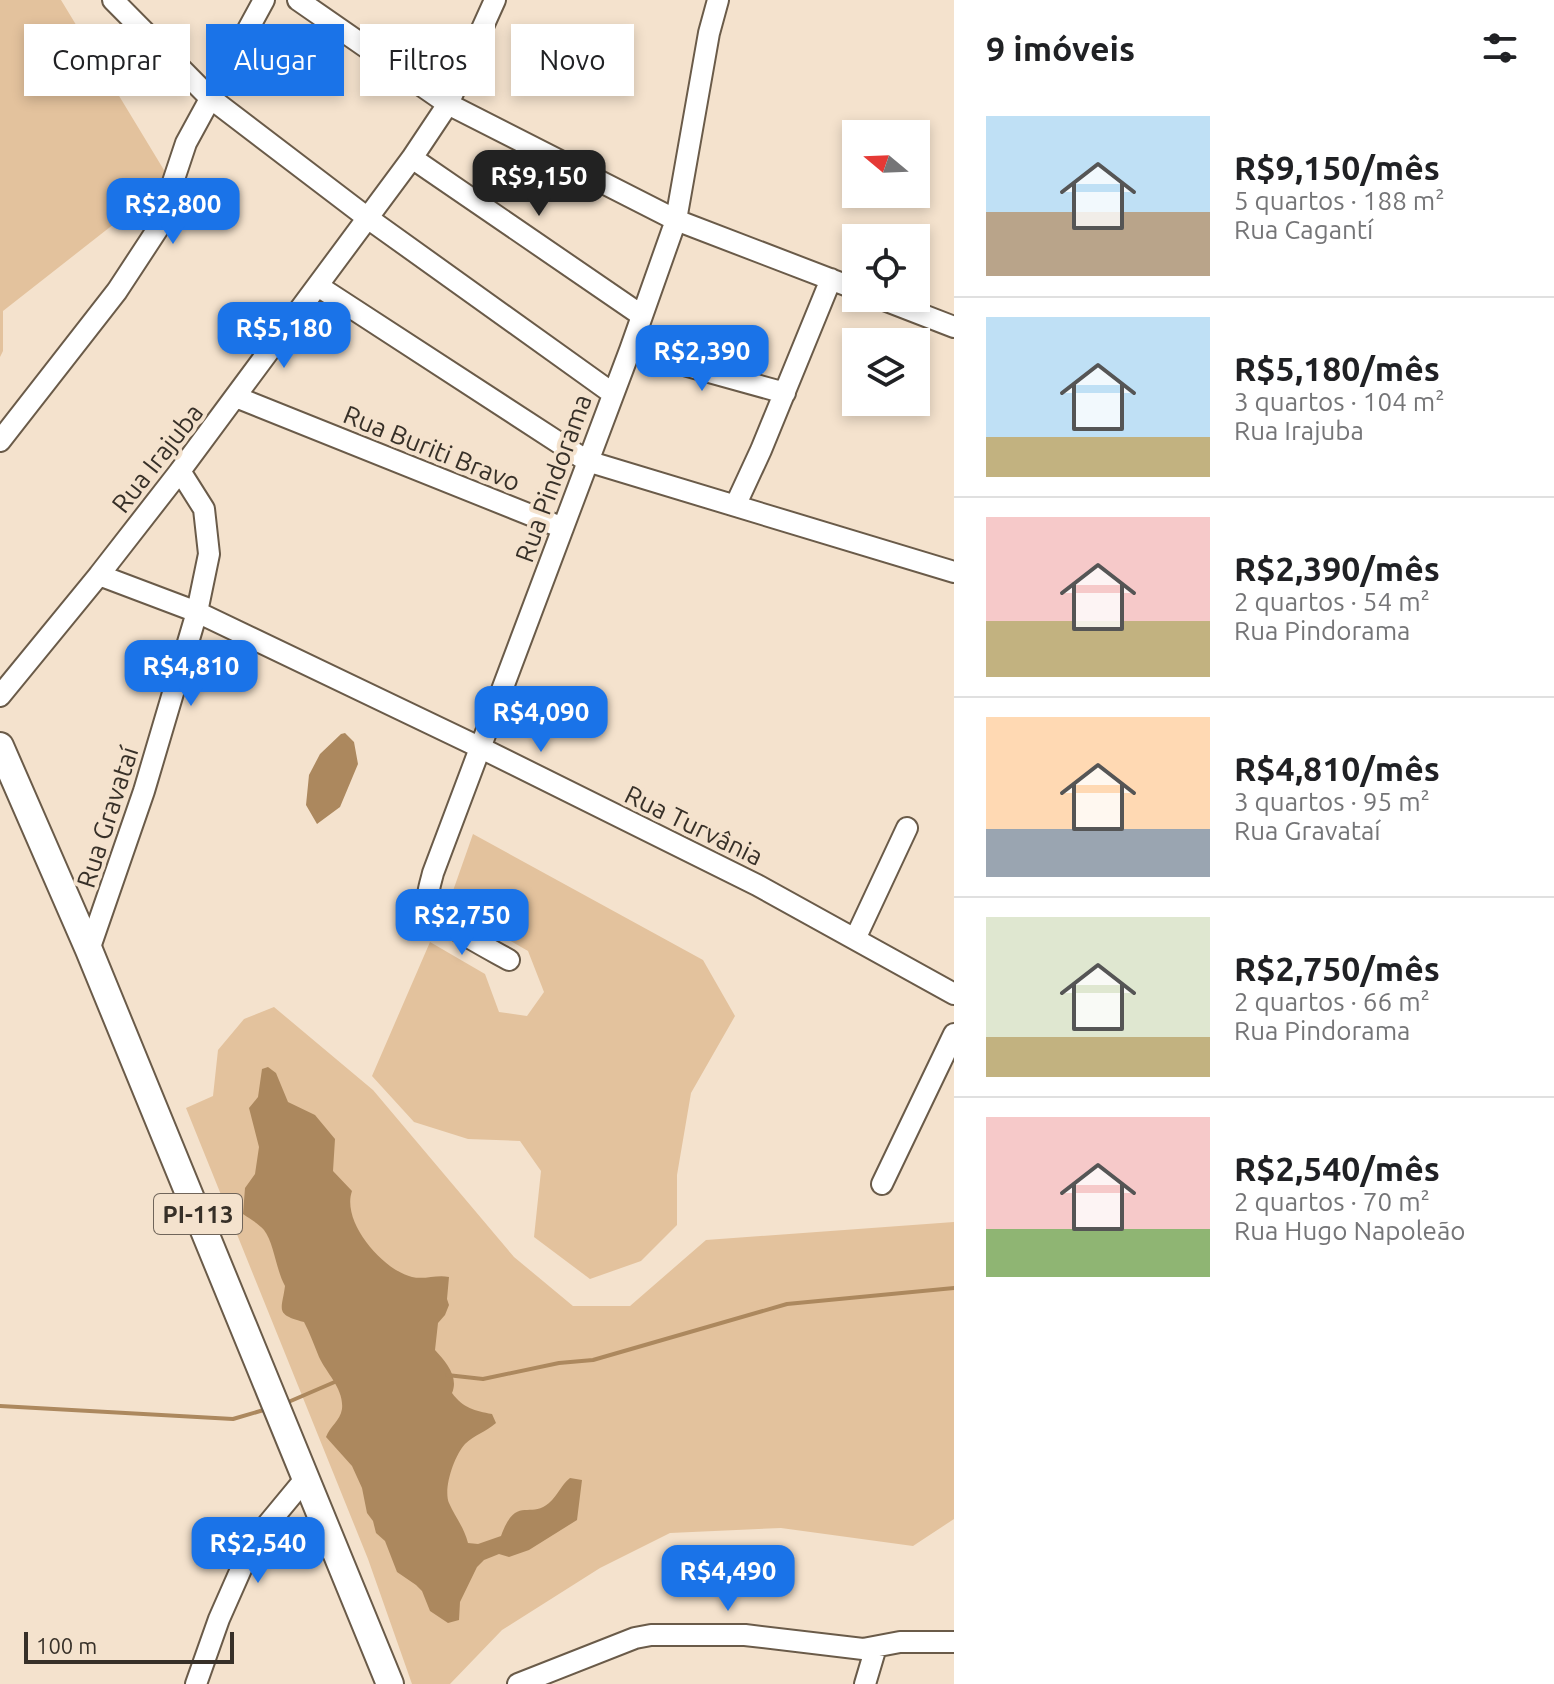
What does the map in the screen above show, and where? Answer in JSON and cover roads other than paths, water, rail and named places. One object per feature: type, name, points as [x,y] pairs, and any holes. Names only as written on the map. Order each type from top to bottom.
[{"type":"main road","name":"PI-113","points":[[0,746],[89,950],[390,1684]]},
{"type":"street","points":[[113,0],[209,97],[369,219],[612,393]]},
{"type":"street","points":[[0,441],[117,291],[157,230],[186,143],[264,0]]},
{"type":"street","points":[[298,0],[448,104],[676,220],[842,283]]},
{"type":"street","name":"Rua Irajuba","points":[[0,696],[180,471],[369,219],[448,104],[495,0]]},
{"type":"street","name":"Rua Pindorama","points":[[509,960],[439,917],[429,904],[433,873],[676,220],[709,33],[718,0]]},
{"type":"street","points":[[412,158],[641,315]]},
{"type":"street","points":[[736,504],[831,279]]},
{"type":"street","points":[[318,286],[587,461],[954,572]]},
{"type":"street","points":[[915,312],[954,327]]},
{"type":"street","points":[[630,350],[785,393]]},
{"type":"street","name":"Rua Buriti Bravo","points":[[236,397],[563,528]]},
{"type":"street","name":"Rua Gravataí","points":[[89,950],[144,791],[197,612],[209,554],[204,509],[180,471]]},
{"type":"street","name":"Rua Turvânia","points":[[99,575],[197,612],[479,747],[757,885],[954,994]]},
{"type":"street","points":[[855,939],[907,828]]},
{"type":"street","points":[[882,1184],[954,1034]]},
{"type":"street","points":[[196,1684],[219,1619],[253,1542],[306,1478]]},
{"type":"street","points":[[518,1684],[635,1638],[651,1635],[745,1635],[863,1649],[900,1642],[954,1642]]},
{"type":"street","points":[[865,1684],[876,1647]]},
{"type":"waterway","points":[[447,1375],[483,1379],[559,1363],[593,1360],[787,1304],[954,1288]]},
{"type":"waterway","points":[[286,1403],[337,1381]]},
{"type":"waterway","points":[[0,1406],[233,1419],[267,1409]]}]
